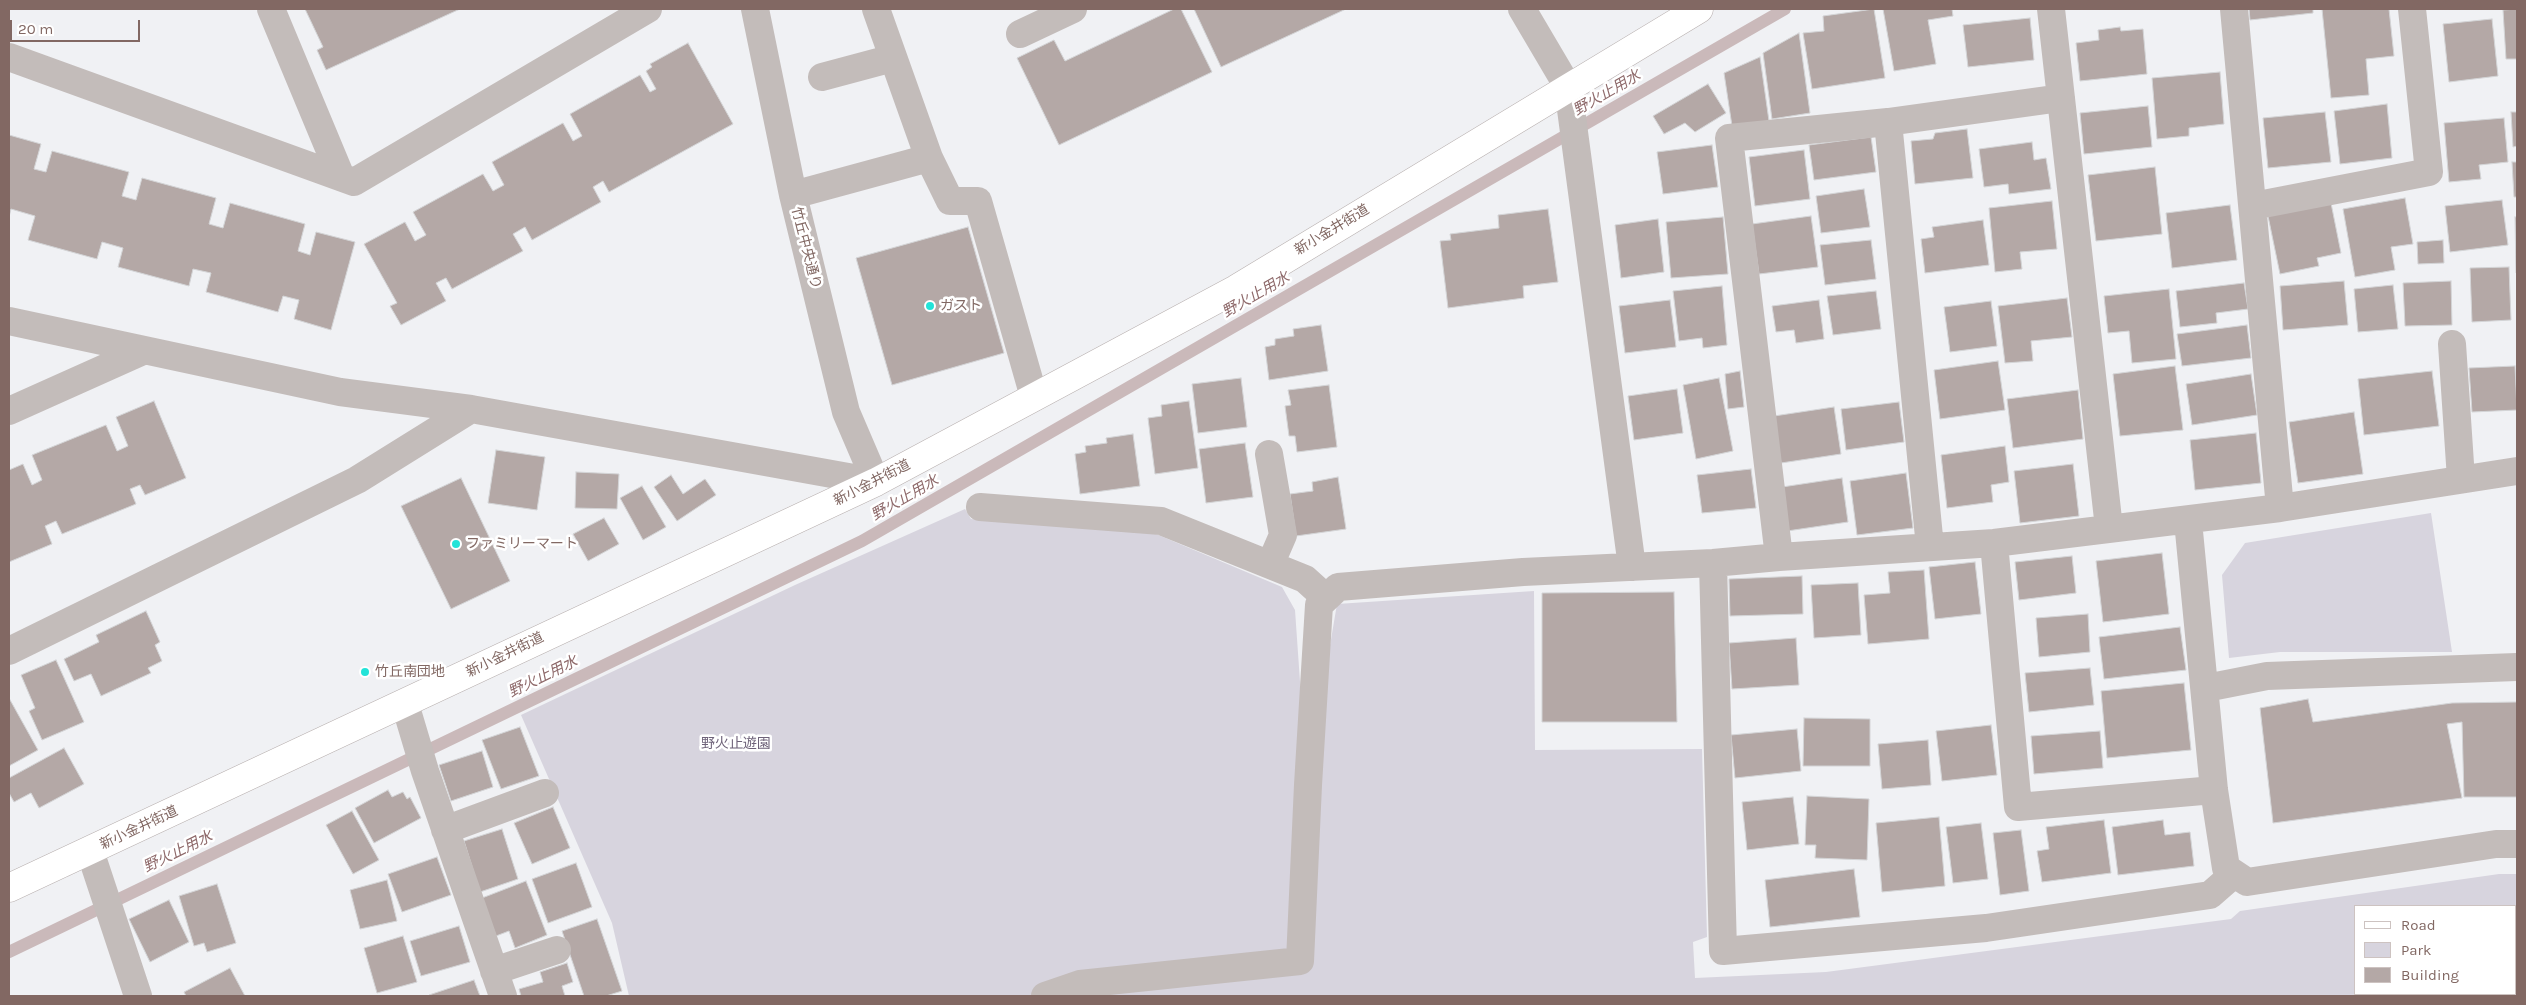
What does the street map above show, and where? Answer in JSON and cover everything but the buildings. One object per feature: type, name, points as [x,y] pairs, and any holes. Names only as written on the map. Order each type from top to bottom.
[{"type":"main road","name":"新小金井街道","points":[[9,888],[876,482],[1236,288],[1699,9]]},
{"type":"street","points":[[271,9],[341,177]]},
{"type":"street","points":[[9,57],[354,182],[648,9]]},
{"type":"street","name":"竹丘中央通り","points":[[755,9],[793,195],[846,412],[876,482]]},
{"type":"street","points":[[876,9],[929,158],[950,201],[978,201],[1034,397]]},
{"type":"street","points":[[1020,34],[1073,9]]},
{"type":"street","points":[[1523,9],[1568,88],[1575,152],[1632,567]]},
{"type":"street","points":[[2051,9],[2109,528]]},
{"type":"street","points":[[2234,9],[2280,508]]},
{"type":"street","points":[[2253,206],[2429,172],[2412,9]]},
{"type":"street","points":[[822,77],[894,58]]},
{"type":"street","points":[[1779,557],[1729,138],[1888,122],[2061,98]]},
{"type":"street","points":[[1888,122],[1930,546]]},
{"type":"street","points":[[793,195],[929,158]]},
{"type":"street","points":[[9,322],[340,392],[470,409],[876,482]]},
{"type":"street","points":[[2452,344],[2460,480]]},
{"type":"street","points":[[9,411],[143,351]]},
{"type":"street","points":[[9,651],[357,480],[470,409]]},
{"type":"street","points":[[1269,454],[1283,535],[1270,564]]},
{"type":"street","points":[[1045,996],[1080,984],[1300,961],[1319,605],[1338,587],[1523,572],[1713,563],[1930,546],[1994,543],[2280,508],[2517,471]]},
{"type":"street","points":[[980,507],[1161,520],[1305,579],[1326,598]]},
{"type":"street","points":[[2188,520],[2206,688],[2214,790],[2226,868],[2247,882],[2496,844],[2517,844]]},
{"type":"street","points":[[1994,543],[2018,807],[2214,790]]},
{"type":"street","points":[[1713,563],[1723,951],[1986,928],[2210,895],[2234,874]]},
{"type":"street","points":[[2206,688],[2267,676],[2517,667]]},
{"type":"street","points":[[405,704],[425,771],[502,996]]},
{"type":"street","points":[[445,830],[545,793]]},
{"type":"street","points":[[90,851],[138,996]]},
{"type":"street","points":[[494,971],[557,950]]},
{"type":"green space","name":"野火止遊園","points":[[965,509],[971,519],[1156,534],[1282,587],[1295,610],[1307,782],[1337,604],[1534,591],[1535,750],[1702,749],[1707,937],[1693,942],[1695,978],[1826,972],[2231,919],[2240,911],[2499,874],[2517,874],[2517,996],[629,996],[612,923],[521,715],[795,585]]},
{"type":"green space","points":[[2431,513],[2452,652],[2280,652],[2229,658],[2222,575],[2245,543]]},
{"type":"waterway","name":"野火止用水","points":[[9,952],[862,541],[1785,9]]},
{"type":"place","name":"ガスト","points":[[930,306]]},
{"type":"place","name":"ファミリーマート","points":[[456,544]]},
{"type":"place","name":"竹丘南団地","points":[[365,672]]}]
